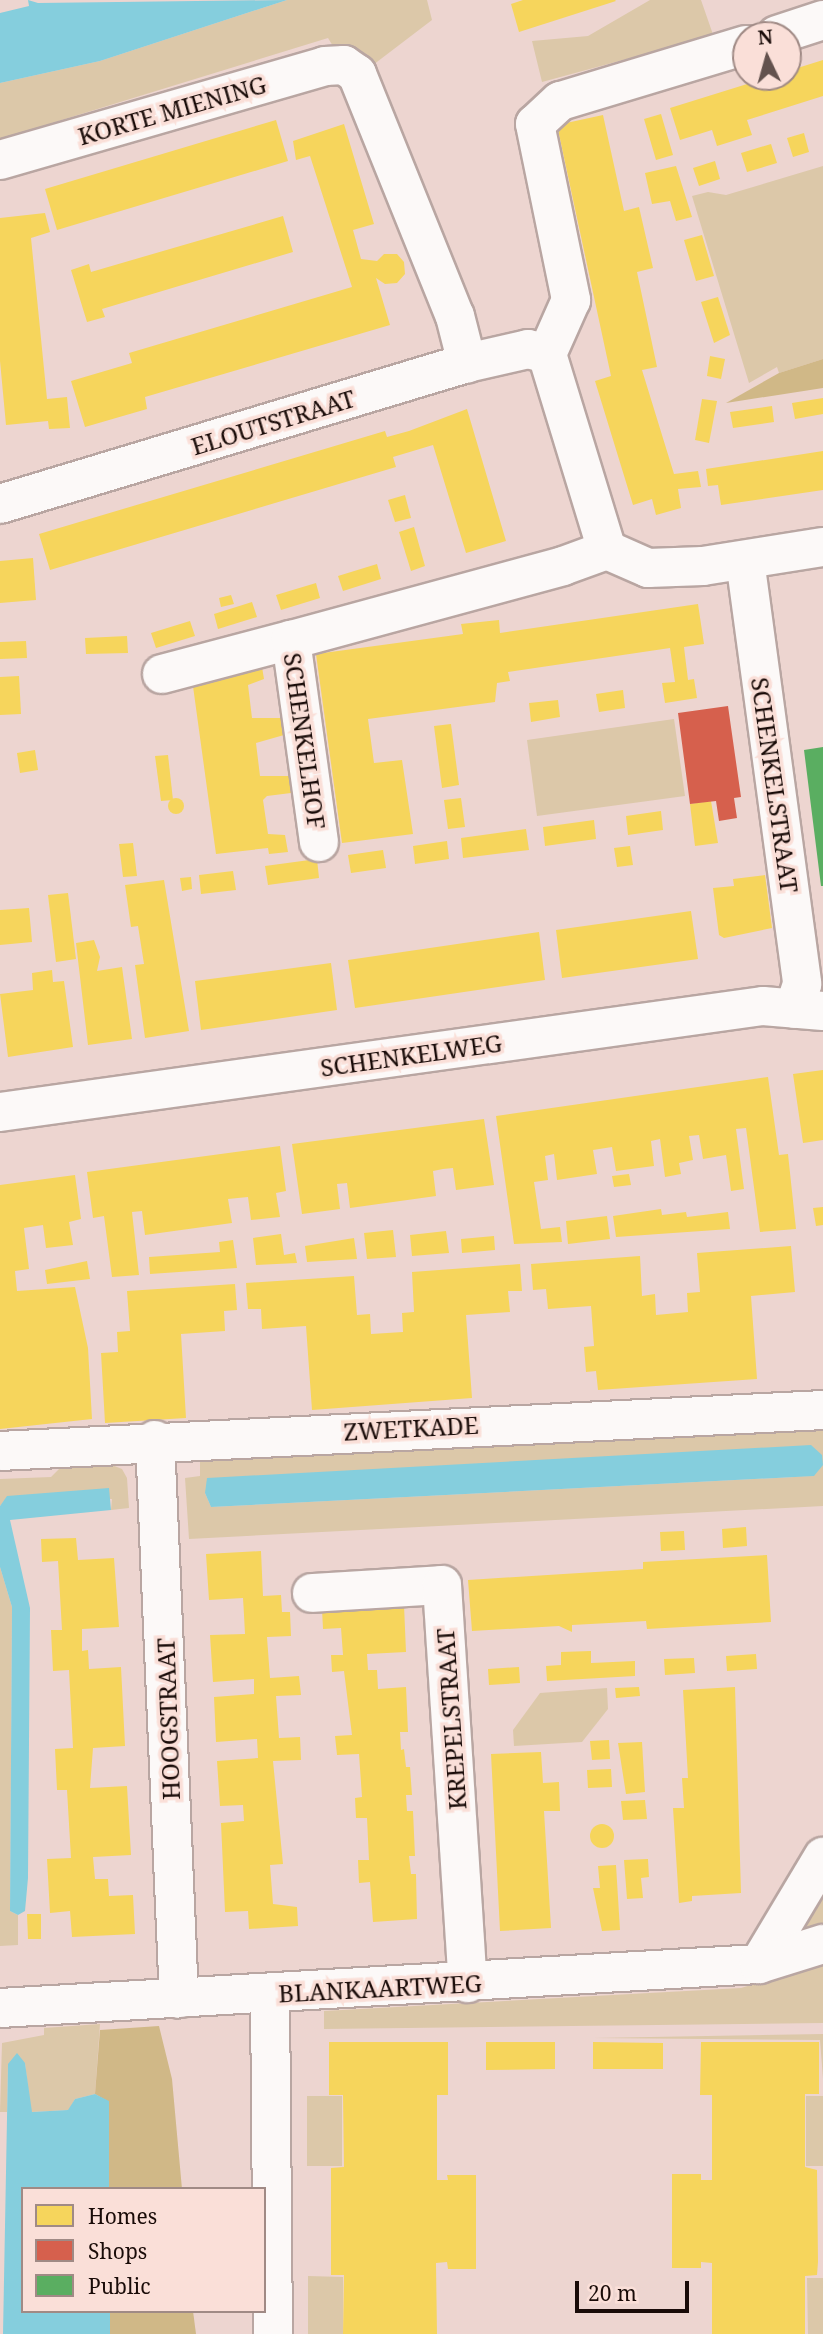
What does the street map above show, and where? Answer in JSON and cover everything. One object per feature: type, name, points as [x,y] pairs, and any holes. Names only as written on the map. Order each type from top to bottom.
[{"type":"street","points":[[802,27],[823,20]]},
{"type":"street","points":[[732,49],[560,101],[545,110],[535,124],[571,300],[547,354],[607,550],[648,568],[745,560],[823,547]]},
{"type":"street","name":"KORTE MIENING","points":[[0,160],[325,66],[344,65],[357,74],[455,316],[467,363]]},
{"type":"street","name":"ELOUTSTRAAT","points":[[0,504],[467,363],[528,349],[547,354]]},
{"type":"street","name":"SCHENKELHOF","points":[[162,674],[563,566],[607,550]]},
{"type":"street","name":"SCHENKELSTRAAT","points":[[745,560],[802,984],[808,1010]]},
{"type":"street","name":"SCHENKELHOF","points":[[291,640],[319,842]]},
{"type":"street","name":"SCHENKELWEG","points":[[0,1112],[763,1006],[808,1010]]},
{"type":"street","name":"ZWETKADE","points":[[0,1451],[155,1440],[823,1410]]},
{"type":"street","name":"HOOGSTRAAT","points":[[155,1440],[179,1998]]},
{"type":"street","name":"KREPELSTRAAT","points":[[312,1593],[443,1585],[467,1983]]},
{"type":"street","points":[[759,1964],[823,1857]]},
{"type":"street","name":"BLANKAARTWEG","points":[[0,2008],[759,1964],[823,1944]]},
{"type":"street","points":[[271,1994],[272,2334]]},
{"type":"shaded area","points":[[287,0],[427,0],[432,20],[369,68],[336,51],[328,38],[0,139],[0,83],[100,61]]},
{"type":"shaded area","points":[[650,0],[701,0],[717,46],[698,38],[674,47],[659,64],[645,54],[542,82],[532,41],[588,36]]},
{"type":"shaded area","points":[[823,166],[823,359],[779,373],[777,367],[749,383],[692,196],[708,192],[726,195]]},
{"type":"shaded area","points":[[823,359],[823,388],[726,403],[779,373]]},
{"type":"shaded area","points":[[674,719],[685,796],[537,816],[527,740]]},
{"type":"shaded area","points":[[808,1417],[823,1419],[823,1506],[189,1539],[185,1478],[200,1476],[200,1461],[369,1452],[376,1440],[403,1438],[409,1450],[645,1438],[656,1425],[693,1435],[799,1431]],"holes":[[[814,1476],[211,1507],[205,1493]]]},
{"type":"shaded area","points":[[107,1463],[122,1469],[127,1478],[129,1508],[111,1510],[112,1499],[8,1496],[0,1506],[0,1479],[51,1477],[62,1466]]},
{"type":"shaded area","points":[[0,1567],[12,1607],[10,1911],[18,1915],[18,1945],[0,1946]]},
{"type":"shaded area","points":[[607,1688],[608,1709],[582,1742],[514,1746],[513,1730],[540,1693]]},
{"type":"shaded area","points":[[818,1896],[823,1899],[823,1928],[806,1932],[803,1927]]},
{"type":"shaded area","points":[[823,1963],[823,2023],[324,2029],[324,2011],[741,1988]]},
{"type":"shaded area","points":[[100,2024],[95,2094],[75,2099],[69,2110],[31,2112],[25,2063],[8,2064],[7,2112],[0,2112],[2,2043],[44,2035],[44,2028]]},
{"type":"shaded area","points":[[159,2026],[172,2079],[182,2187],[109,2187],[109,2102],[95,2094],[100,2030]]},
{"type":"shaded area","points":[[823,2034],[823,2079],[820,2040],[593,2038]]},
{"type":"shaded area","points":[[307,2096],[342,2096],[342,2166],[307,2166]]},
{"type":"shaded area","points":[[806,2096],[823,2096],[823,2166],[806,2166]]},
{"type":"shaded area","points":[[308,2276],[343,2277],[343,2334],[308,2334]]},
{"type":"shaded area","points":[[807,2278],[823,2278],[823,2334],[808,2334]]},
{"type":"shaded area","points":[[110,2313],[193,2313],[196,2334],[110,2334]]},
{"type":"water","points":[[28,0],[38,3],[287,0],[100,61],[0,83],[0,13],[29,6]]},
{"type":"water","points":[[811,1445],[822,1455],[823,1465],[814,1476],[211,1507],[205,1493],[207,1478]]},
{"type":"water","points":[[109,1488],[111,1510],[10,1520],[30,1608],[28,1878],[25,1911],[18,1915],[10,1911],[12,1607],[0,1567],[0,1506],[7,1496]]},
{"type":"water","points":[[17,2053],[25,2063],[32,2112],[68,2110],[75,2099],[95,2094],[109,2101],[109,2187],[21,2187],[21,2313],[110,2313],[110,2334],[3,2334],[8,2064]]},
{"type":"building: Homes","points":[[523,0],[616,1],[519,32],[511,4]]},
{"type":"building: Homes","points":[[823,60],[823,96],[747,120],[752,135],[717,146],[712,130],[680,140],[670,108],[732,89],[732,91],[802,91],[802,67]]},
{"type":"building: Homes","points":[[661,114],[673,155],[656,160],[644,119]]},
{"type":"building: Homes","points":[[603,115],[624,211],[639,207],[653,268],[637,272],[657,367],[642,370],[674,474],[698,471],[701,487],[678,489],[681,508],[656,515],[652,499],[633,505],[595,381],[611,376],[557,125]]},
{"type":"building: Homes","points":[[276,120],[288,161],[57,230],[45,189]]},
{"type":"building: Homes","points":[[344,124],[374,224],[353,230],[361,259],[377,261],[384,254],[397,254],[404,262],[405,274],[397,283],[385,284],[376,278],[390,325],[145,397],[147,409],[85,427],[71,381],[132,363],[129,353],[352,287],[310,156],[296,160],[293,141]]},
{"type":"building: Homes","points":[[804,133],[809,152],[793,157],[787,138]]},
{"type":"building: Homes","points":[[771,144],[777,163],[747,172],[741,153]]},
{"type":"building: Homes","points":[[715,161],[720,179],[699,186],[693,168]]},
{"type":"building: Homes","points":[[676,166],[692,217],[676,221],[670,201],[652,204],[645,173]]},
{"type":"building: Homes","points":[[45,213],[50,232],[31,238],[47,399],[67,397],[70,428],[49,429],[48,421],[6,425],[0,361],[0,218]]},
{"type":"building: Homes","points":[[283,216],[293,252],[102,309],[105,317],[87,322],[71,270],[89,264],[91,272]]},
{"type":"building: Homes","points":[[702,235],[714,276],[696,281],[684,240]]},
{"type":"building: Homes","points":[[718,297],[730,335],[714,343],[701,302]]},
{"type":"building: Homes","points":[[710,356],[725,359],[721,379],[707,376]]},
{"type":"building: Homes","points":[[823,398],[823,414],[795,419],[792,403]]},
{"type":"building: Homes","points":[[702,399],[717,401],[709,443],[695,440]]},
{"type":"building: Homes","points":[[772,406],[774,422],[733,428],[730,412]]},
{"type":"building: Homes","points":[[467,409],[506,541],[466,553],[433,445],[393,457],[396,467],[50,570],[39,534],[385,431],[387,437],[409,431]]},
{"type":"building: Homes","points":[[823,451],[823,490],[721,505],[718,485],[708,486],[706,469]]},
{"type":"building: Homes","points":[[405,495],[411,518],[395,522],[388,500]]},
{"type":"building: Homes","points":[[414,527],[425,566],[411,571],[399,532]]},
{"type":"building: Homes","points":[[33,558],[36,600],[0,603],[0,561]]},
{"type":"building: Homes","points":[[377,564],[381,579],[343,591],[338,576]]},
{"type":"building: Homes","points":[[316,583],[320,598],[281,610],[276,595]]},
{"type":"building: Homes","points":[[231,595],[234,604],[221,607],[219,598]]},
{"type":"building: Homes","points":[[252,602],[257,617],[218,629],[214,614]]},
{"type":"building: Homes","points":[[698,604],[704,644],[684,647],[688,680],[694,679],[697,698],[665,703],[662,683],[675,682],[670,648],[508,672],[510,681],[497,683],[495,702],[368,719],[374,763],[402,760],[413,834],[342,843],[316,654],[463,634],[461,624],[499,620],[500,633]]},
{"type":"building: Homes","points":[[190,621],[195,636],[156,648],[151,633]]},
{"type":"building: Homes","points":[[127,636],[128,653],[86,654],[85,638]]},
{"type":"building: Homes","points":[[26,641],[27,658],[0,659],[0,642]]},
{"type":"building: Homes","points":[[261,661],[264,679],[248,685],[252,718],[281,718],[284,735],[256,743],[260,776],[289,776],[291,793],[267,796],[263,800],[268,834],[285,835],[288,852],[269,854],[268,848],[216,854],[192,679]]},
{"type":"building: Homes","points":[[19,676],[21,714],[0,715],[0,677]]},
{"type":"building: Homes","points":[[623,690],[625,708],[599,712],[596,694]]},
{"type":"building: Homes","points":[[558,700],[560,717],[531,722],[529,703]]},
{"type":"building: Homes","points":[[451,724],[459,785],[442,788],[434,726]]},
{"type":"building: Homes","points":[[35,750],[38,770],[20,773],[17,753]]},
{"type":"building: Homes","points":[[168,755],[173,800],[161,801],[155,756]]},
{"type":"building: Homes","points":[[176,798],[182,800],[182,812],[176,814],[170,812],[168,806],[170,800]]},
{"type":"building: Homes","points":[[461,798],[465,827],[448,829],[444,800]]},
{"type":"building: Homes","points":[[711,801],[718,843],[695,846],[690,804]]},
{"type":"building: Homes","points":[[661,811],[663,830],[628,835],[626,816]]},
{"type":"building: Homes","points":[[594,820],[596,839],[545,846],[543,827]]},
{"type":"building: Homes","points":[[526,829],[529,850],[463,858],[461,838]]},
{"type":"building: Homes","points":[[447,841],[449,859],[415,864],[413,846]]},
{"type":"building: Homes","points":[[133,843],[137,876],[123,877],[119,844]]},
{"type":"building: Homes","points":[[630,846],[633,865],[617,867],[614,848]]},
{"type":"building: Homes","points":[[383,850],[386,868],[351,873],[348,855]]},
{"type":"building: Homes","points":[[317,859],[319,878],[268,885],[265,866]]},
{"type":"building: Homes","points":[[233,871],[236,890],[201,894],[199,875]]},
{"type":"building: Homes","points":[[765,875],[772,928],[724,938],[719,935],[713,888],[734,886],[733,879]]},
{"type":"building: Homes","points":[[191,877],[192,889],[182,891],[180,878]]},
{"type":"building: Homes","points":[[164,880],[189,1031],[145,1038],[135,965],[144,964],[138,926],[131,927],[125,885]]},
{"type":"building: Homes","points":[[68,893],[76,959],[56,962],[48,895]]},
{"type":"building: Homes","points":[[29,908],[32,942],[0,945],[0,910]]},
{"type":"building: Homes","points":[[691,911],[698,959],[562,978],[556,930]]},
{"type":"building: Homes","points":[[539,932],[545,980],[355,1008],[348,960]]},
{"type":"building: Homes","points":[[94,940],[100,957],[97,971],[122,967],[132,1039],[88,1045],[76,943]]},
{"type":"building: Homes","points":[[331,963],[337,1010],[201,1030],[195,981]]},
{"type":"building: Homes","points":[[52,970],[53,982],[64,981],[73,1047],[8,1057],[0,994],[33,990],[32,973]]},
{"type":"building: Homes","points":[[823,1070],[823,1140],[803,1143],[793,1074]]},
{"type":"building: Homes","points":[[768,1077],[779,1155],[788,1154],[796,1229],[760,1232],[746,1128],[736,1129],[744,1189],[731,1191],[726,1155],[703,1159],[699,1135],[689,1136],[693,1160],[679,1163],[681,1174],[665,1177],[660,1139],[651,1141],[654,1166],[616,1171],[612,1147],[593,1150],[597,1174],[557,1180],[554,1154],[545,1156],[548,1180],[534,1182],[541,1229],[560,1227],[562,1242],[514,1244],[496,1116]]},
{"type":"building: Homes","points":[[484,1119],[494,1185],[456,1190],[453,1168],[443,1169],[433,1171],[436,1196],[350,1208],[347,1183],[337,1184],[340,1209],[302,1214],[292,1144]]},
{"type":"building: Homes","points":[[280,1146],[286,1191],[276,1193],[280,1217],[251,1220],[248,1197],[228,1199],[232,1223],[145,1235],[142,1211],[132,1212],[139,1275],[112,1277],[104,1216],[93,1218],[87,1172]]},
{"type":"building: Homes","points":[[629,1174],[631,1185],[614,1187],[612,1176]]},
{"type":"building: Homes","points":[[75,1175],[81,1219],[69,1222],[73,1245],[46,1248],[43,1225],[24,1228],[29,1269],[15,1271],[17,1291],[75,1287],[88,1348],[92,1419],[0,1429],[0,1185]]},
{"type":"building: Homes","points":[[823,1207],[823,1225],[816,1226],[813,1208]]},
{"type":"building: Homes","points":[[661,1209],[662,1215],[686,1212],[687,1217],[728,1212],[730,1229],[616,1237],[613,1216]]},
{"type":"building: Homes","points":[[607,1216],[610,1239],[568,1244],[566,1221]]},
{"type":"building: Homes","points":[[393,1230],[396,1257],[367,1259],[364,1233]]},
{"type":"building: Homes","points":[[446,1231],[449,1253],[412,1256],[410,1235]]},
{"type":"building: Homes","points":[[281,1234],[284,1255],[295,1253],[297,1263],[256,1265],[253,1238]]},
{"type":"building: Homes","points":[[494,1236],[495,1250],[462,1253],[461,1239]]},
{"type":"building: Homes","points":[[354,1238],[357,1259],[307,1262],[305,1246]]},
{"type":"building: Homes","points":[[233,1240],[237,1268],[150,1274],[149,1257],[220,1252],[219,1242]]},
{"type":"building: Homes","points":[[791,1246],[795,1292],[751,1296],[757,1379],[598,1390],[596,1371],[586,1372],[584,1347],[594,1346],[591,1306],[548,1309],[546,1289],[533,1290],[531,1264],[640,1256],[642,1296],[655,1294],[656,1315],[688,1312],[687,1293],[700,1292],[697,1253]]},
{"type":"building: Homes","points":[[87,1261],[90,1279],[47,1284],[45,1270]]},
{"type":"building: Homes","points":[[520,1264],[522,1291],[508,1291],[510,1312],[466,1315],[472,1398],[312,1410],[306,1326],[262,1329],[261,1309],[248,1309],[246,1283],[354,1276],[357,1315],[370,1314],[371,1334],[403,1332],[402,1313],[414,1312],[412,1272]]},
{"type":"building: Homes","points":[[235,1284],[237,1310],[224,1311],[225,1331],[181,1334],[186,1418],[105,1423],[101,1353],[118,1352],[117,1332],[130,1331],[127,1291]]},
{"type":"building: Homes","points":[[746,1527],[747,1546],[723,1548],[722,1529]]},
{"type":"building: Homes","points":[[684,1531],[685,1550],[661,1551],[660,1532]]},
{"type":"building: Homes","points":[[76,1538],[78,1560],[114,1558],[119,1627],[82,1629],[82,1651],[88,1650],[89,1669],[121,1667],[125,1746],[93,1748],[90,1788],[127,1786],[131,1855],[93,1857],[95,1879],[108,1879],[109,1896],[133,1895],[135,1934],[72,1937],[70,1911],[50,1913],[47,1859],[71,1858],[67,1790],[57,1790],[55,1749],[73,1748],[69,1670],[53,1671],[51,1630],[62,1630],[58,1561],[42,1562],[41,1539]]},
{"type":"building: Homes","points":[[261,1551],[263,1596],[281,1595],[282,1612],[290,1612],[291,1636],[267,1637],[270,1678],[299,1676],[301,1695],[276,1696],[279,1738],[300,1737],[301,1760],[273,1761],[283,1864],[270,1865],[273,1904],[297,1907],[298,1926],[249,1929],[248,1911],[225,1912],[221,1823],[244,1821],[243,1805],[220,1806],[217,1761],[258,1758],[257,1739],[216,1742],[214,1697],[254,1694],[254,1679],[213,1682],[210,1635],[245,1634],[244,1615],[243,1598],[209,1600],[206,1554]]},
{"type":"building: Homes","points":[[767,1555],[771,1622],[647,1629],[646,1621],[572,1625],[572,1632],[559,1626],[472,1631],[468,1580],[643,1569],[643,1562]]},
{"type":"building: Homes","points":[[404,1605],[406,1652],[367,1654],[368,1670],[377,1670],[378,1689],[406,1687],[408,1732],[400,1732],[401,1750],[404,1749],[406,1767],[410,1767],[412,1795],[406,1795],[407,1811],[413,1811],[415,1856],[409,1856],[411,1874],[416,1874],[417,1919],[373,1922],[370,1882],[359,1883],[358,1860],[369,1860],[367,1818],[356,1818],[355,1798],[362,1797],[359,1754],[337,1755],[335,1736],[352,1735],[344,1671],[332,1672],[331,1655],[343,1655],[341,1628],[323,1629],[322,1609]]},
{"type":"building: Homes","points":[[591,1651],[591,1663],[635,1661],[635,1676],[547,1681],[546,1666],[561,1665],[561,1652]]},
{"type":"building: Homes","points":[[756,1654],[757,1669],[727,1671],[726,1656]]},
{"type":"building: Homes","points":[[694,1658],[695,1673],[665,1675],[664,1659]]},
{"type":"building: Homes","points":[[519,1667],[520,1683],[489,1685],[488,1669]]},
{"type":"building: Homes","points":[[639,1687],[640,1696],[616,1698],[615,1688]]},
{"type":"building: Homes","points":[[735,1687],[741,1893],[692,1896],[692,1901],[679,1903],[673,1808],[684,1808],[682,1778],[688,1778],[683,1690]]},
{"type":"building: Homes","points":[[609,1740],[610,1759],[592,1760],[590,1741]]},
{"type":"building: Homes","points":[[642,1742],[645,1792],[626,1794],[618,1743]]},
{"type":"building: Homes","points":[[541,1752],[543,1783],[559,1782],[560,1811],[544,1811],[551,1928],[500,1931],[491,1754]]},
{"type":"building: Homes","points":[[611,1769],[612,1787],[588,1788],[587,1770]]},
{"type":"building: Homes","points":[[645,1800],[647,1819],[623,1820],[621,1801]]},
{"type":"building: Homes","points":[[602,1824],[611,1827],[614,1836],[611,1845],[602,1848],[593,1845],[590,1836],[593,1827]]},
{"type":"building: Homes","points":[[648,1859],[649,1877],[641,1878],[643,1898],[627,1899],[624,1860]]},
{"type":"building: Homes","points":[[616,1865],[620,1930],[602,1931],[593,1888],[600,1888],[598,1866]]},
{"type":"building: Homes","points":[[27,1914],[41,1914],[41,1939],[28,1939]]},
{"type":"building: Homes","points":[[329,2042],[448,2042],[448,2095],[437,2095],[437,2180],[448,2180],[447,2175],[476,2175],[476,2269],[448,2269],[447,2262],[436,2263],[437,2334],[343,2334],[344,2275],[331,2275],[331,2168],[344,2167],[343,2095],[329,2095]]},
{"type":"building: Homes","points":[[486,2042],[555,2042],[555,2069],[486,2070]]},
{"type":"building: Homes","points":[[593,2042],[663,2043],[663,2069],[593,2069]]},
{"type":"building: Homes","points":[[701,2042],[819,2042],[819,2094],[805,2094],[805,2167],[817,2170],[818,2262],[817,2275],[805,2276],[805,2334],[712,2334],[712,2263],[701,2262],[701,2268],[672,2268],[672,2174],[701,2174],[701,2180],[712,2180],[712,2095],[700,2095]]},
{"type":"building: Shops","points":[[728,706],[741,797],[734,798],[737,818],[719,821],[716,801],[690,804],[678,713]]},
{"type":"building: Public","points":[[823,747],[823,886],[821,886],[804,750]]}]
